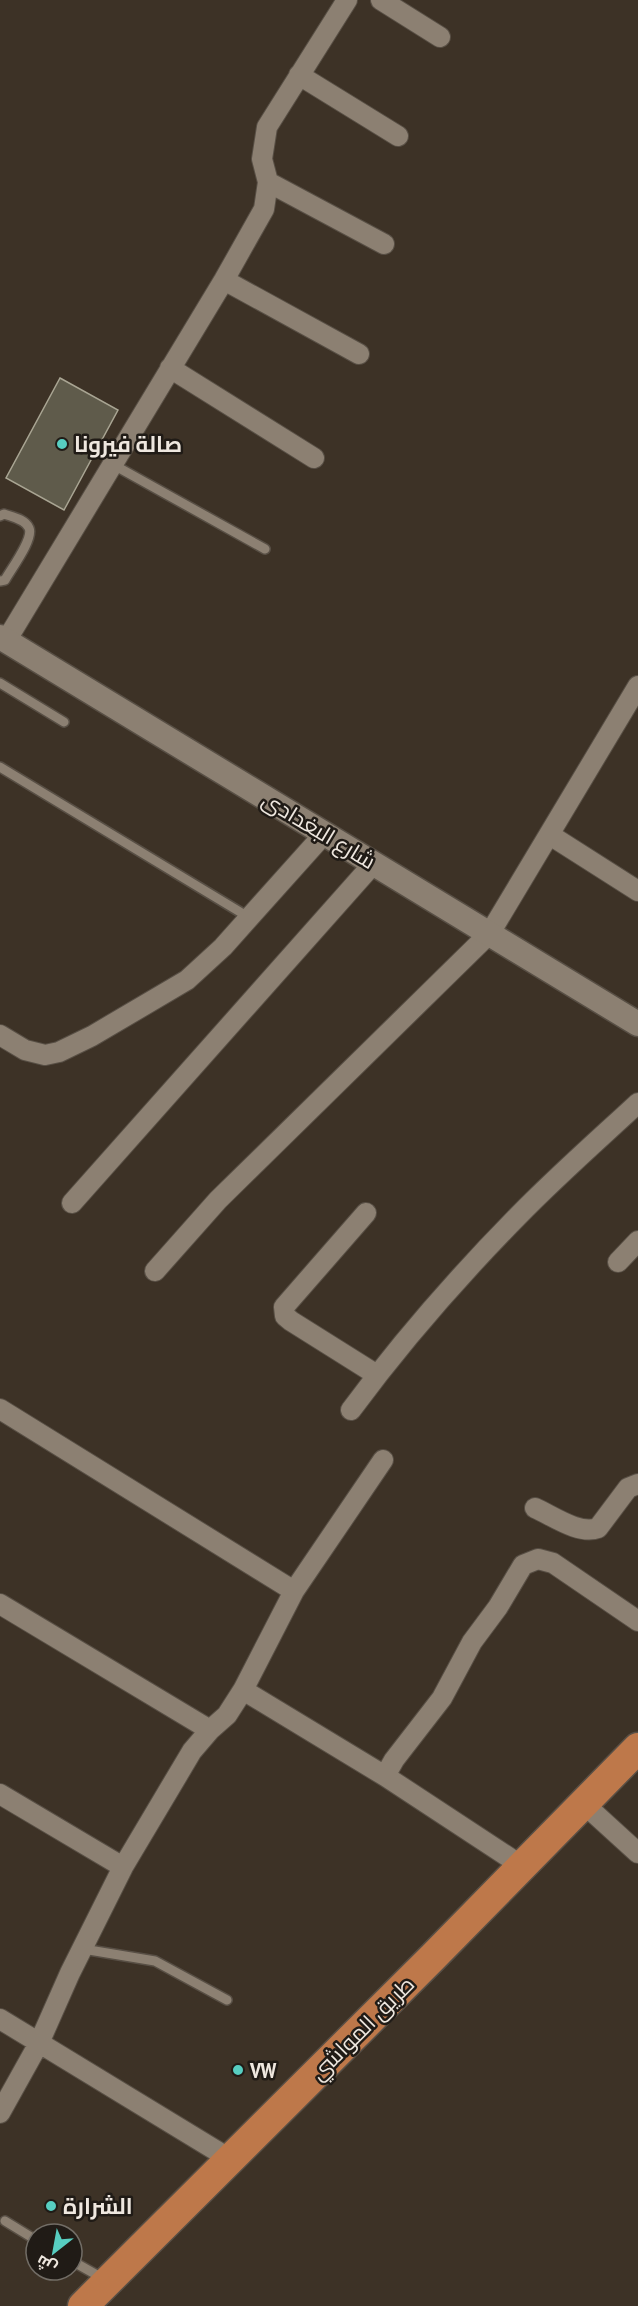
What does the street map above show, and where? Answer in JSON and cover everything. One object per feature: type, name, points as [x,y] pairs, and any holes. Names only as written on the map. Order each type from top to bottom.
[{"type":"main road","name":"طريق المواشي","points":[[87,2305],[638,1748]]},
{"type":"street","points":[[3,639],[224,280],[264,209],[268,182],[262,159],[267,127],[347,0]]},
{"type":"street","points":[[381,0],[440,37]]},
{"type":"street","points":[[298,75],[398,136]]},
{"type":"street","points":[[268,182],[384,244]]},
{"type":"street","points":[[224,280],[359,354]]},
{"type":"street","points":[[170,368],[314,458]]},
{"type":"street","name":"شارع البغدادى","points":[[3,639],[638,1024]]},
{"type":"street","points":[[155,1271],[218,1200],[490,933],[638,686]]},
{"type":"street","points":[[0,1035],[25,1050],[45,1055],[59,1052],[92,1036],[188,980],[250,918],[325,833]]},
{"type":"street","points":[[550,835],[638,891]]},
{"type":"street","points":[[72,1203],[374,863]]},
{"type":"street","points":[[351,1410],[442,1296],[512,1222],[638,1103]]},
{"type":"street","points":[[366,1213],[284,1307],[285,1316],[291,1321],[377,1375]]},
{"type":"street","points":[[618,1262],[638,1241]]},
{"type":"street","points":[[0,1409],[294,1591]]},
{"type":"street","points":[[0,2113],[39,2043],[70,1973],[123,1867],[192,1751],[227,1715],[243,1690],[294,1591],[383,1460]]},
{"type":"street","points":[[535,1508],[580,1529],[591,1531],[598,1528],[628,1488],[638,1484]]},
{"type":"street","points":[[385,1776],[394,1760],[442,1698],[472,1641],[492,1616],[523,1565],[538,1559],[553,1563],[638,1621]]},
{"type":"street","points":[[0,1604],[210,1730]]},
{"type":"street","points":[[243,1690],[385,1776],[522,1866]]},
{"type":"street","points":[[0,1794],[123,1867]]},
{"type":"street","points":[[583,1803],[638,1852]]},
{"type":"street","points":[[0,2019],[230,2159]]},
{"type":"lane","points":[[112,464],[265,549]]},
{"type":"lane","points":[[0,516],[4,514],[21,520],[29,528],[30,538],[5,580],[0,581]]},
{"type":"lane","points":[[0,682],[64,722]]},
{"type":"lane","points":[[0,767],[250,918]]},
{"type":"lane","points":[[83,1949],[155,1960],[227,2001]]},
{"type":"lane","points":[[5,2221],[24,2233]]},
{"type":"lane","points":[[84,2268],[108,2282]]},
{"type":"building","name":"صالة فيرونا","points":[[60,378],[118,410],[64,510],[6,478]]},
{"type":"place","name":"صالة فيرونا","points":[[62,444]]},
{"type":"place","name":"VW","points":[[238,2070]]},
{"type":"place","name":"الشرارة","points":[[51,2206]]}]
